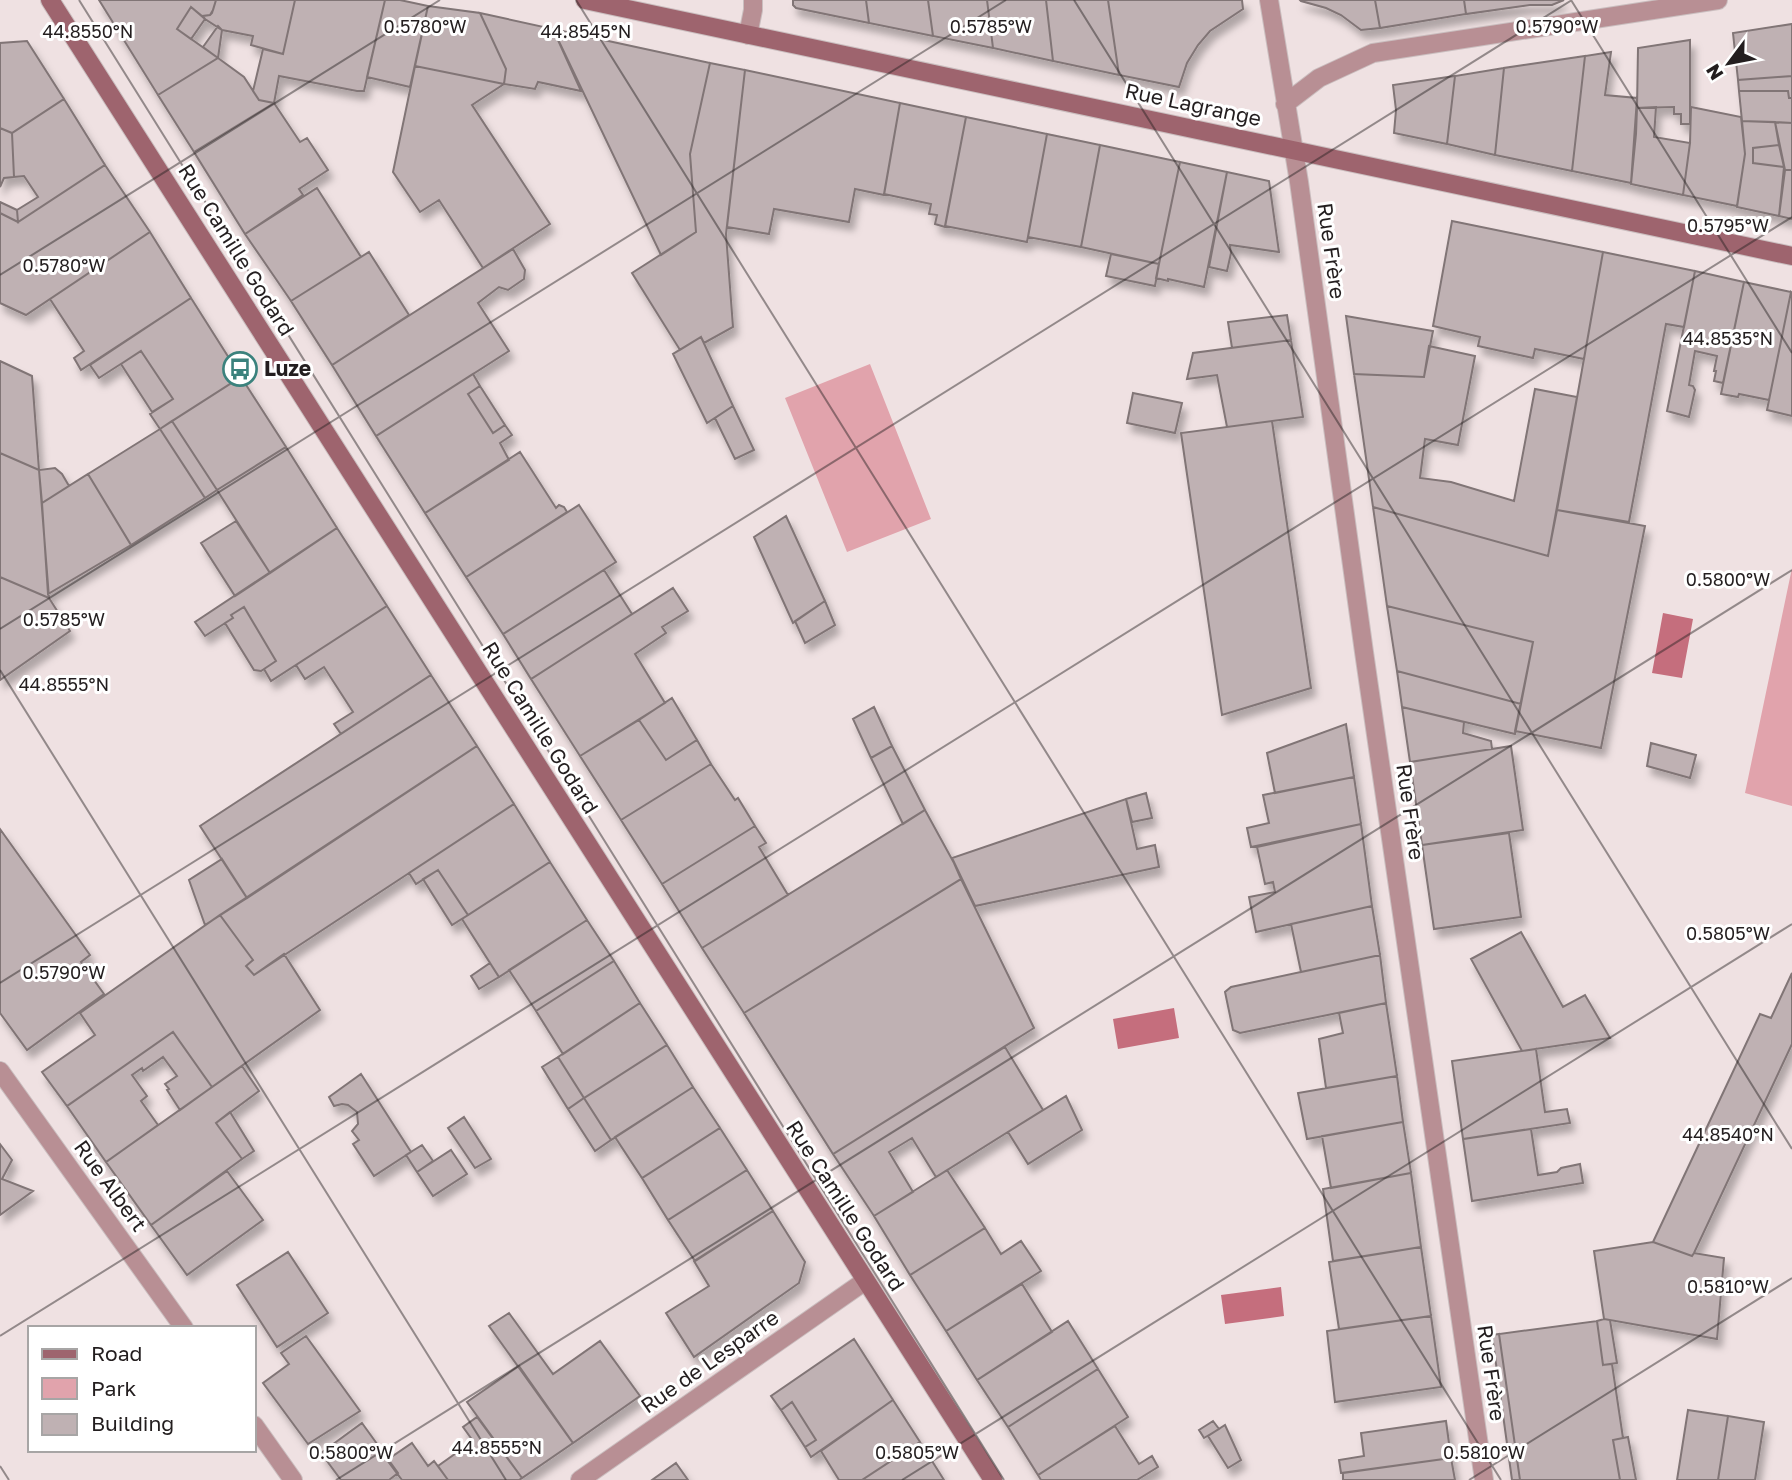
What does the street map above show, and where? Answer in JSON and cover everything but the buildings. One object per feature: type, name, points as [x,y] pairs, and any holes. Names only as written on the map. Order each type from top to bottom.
[{"type":"street","name":"Rue Camille Godard","points":[[50,0],[993,1480]]},
{"type":"street","name":"Rue Lagrange","points":[[585,0],[1792,256]]},
{"type":"street","points":[[748,34],[753,10],[752,0]]},
{"type":"street","points":[[1285,104],[1319,78],[1373,53],[1718,0]]},
{"type":"street","name":"Rue Frère","points":[[1269,3],[1294,150],[1484,1480]]},
{"type":"street","name":"Rue Albert","points":[[0,1071],[183,1326]]},
{"type":"street","name":"Rue de Lesparre","points":[[580,1480],[865,1281]]},
{"type":"street","points":[[256,1428],[293,1480]]},
{"type":"green space","points":[[870,364],[931,519],[847,552],[785,398]]},
{"type":"green space","points":[[1792,568],[1792,806],[1745,793]]},
{"type":"shaded area","points":[[1663,613],[1693,619],[1682,678],[1652,673]]},
{"type":"shaded area","points":[[1174,1008],[1179,1038],[1118,1049],[1113,1019]]},
{"type":"shaded area","points":[[1281,1287],[1284,1316],[1225,1324],[1221,1295]]},
{"type":"place","name":"Luze","points":[[240,369]]}]
